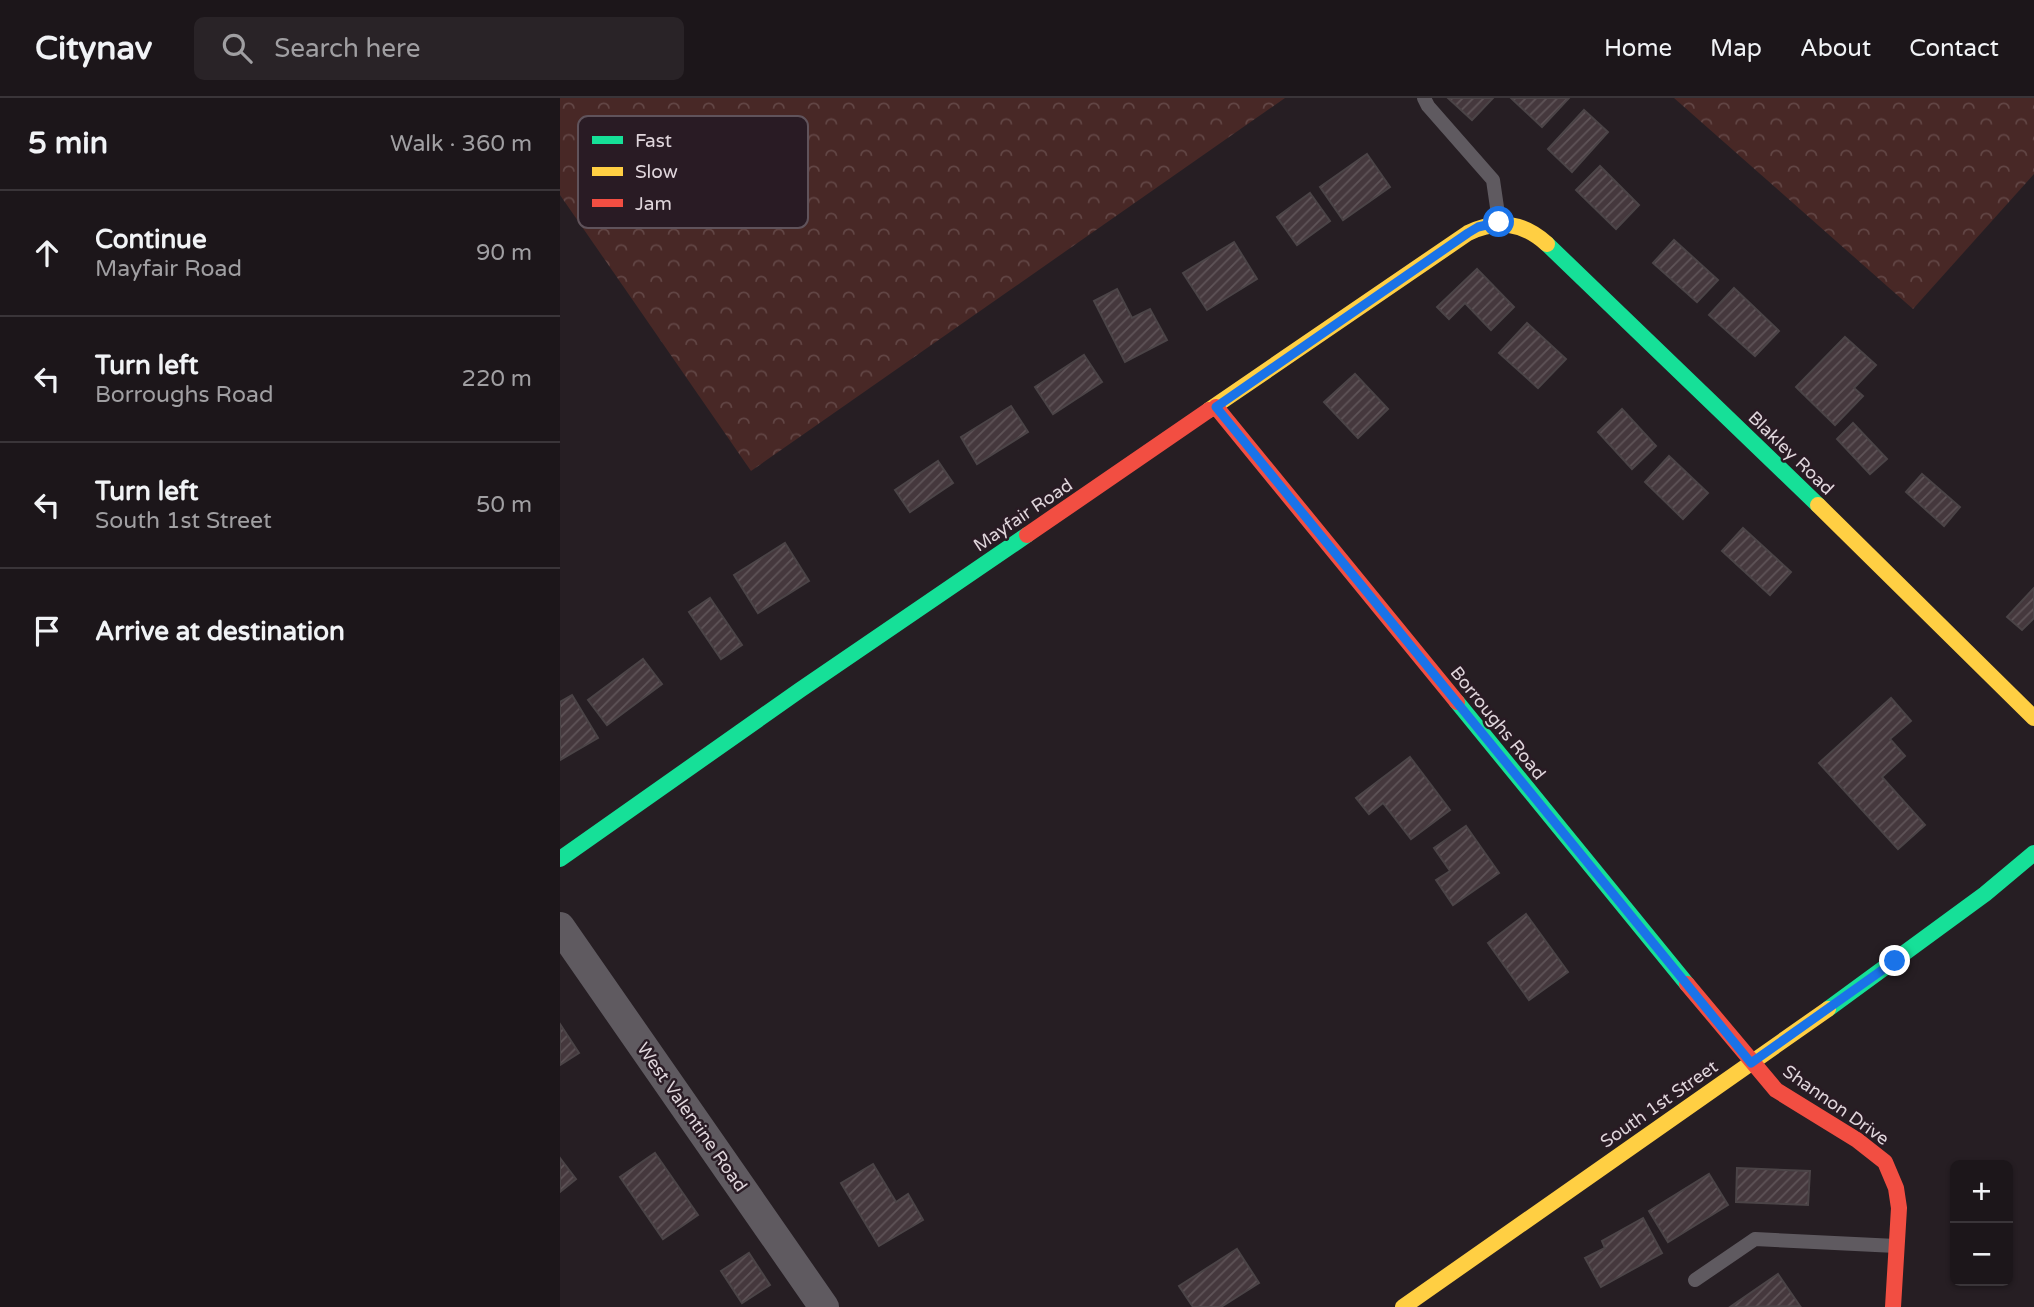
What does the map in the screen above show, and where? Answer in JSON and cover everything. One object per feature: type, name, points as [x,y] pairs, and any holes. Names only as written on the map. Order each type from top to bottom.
[{"type":"street","name":"Mayfair Road","points":[[560,859],[1468,233],[1478,227],[1507,223]]},
{"type":"street","name":"Blakley Road","points":[[1507,223],[1536,234],[1811,498],[1935,624],[2034,718]]},
{"type":"street","name":"Borroughs Road","points":[[1216,407],[1751,1063]]},
{"type":"street","name":"South 1st Street","points":[[1404,1307],[1905,954],[2034,853]]},
{"type":"street","name":"West Valentine Road","points":[[560,926],[824,1307]]},
{"type":"street","name":"Shannon Drive","points":[[1751,1063],[1776,1090],[1857,1140],[1885,1162],[1896,1188],[1899,1208],[1893,1307]]},
{"type":"lane","points":[[1424,98],[1427,106],[1493,180],[1507,223]]},
{"type":"lane","points":[[1695,1280],[1755,1239],[1897,1246]]},
{"type":"green space","points":[[560,98],[1285,98],[751,471],[583,228],[808,228],[808,116],[578,116],[578,221],[560,195]]},
{"type":"green space","points":[[1674,98],[2034,98],[2034,174],[1913,309]]},
{"type":"building","points":[[1448,98],[1493,98],[1472,120]]},
{"type":"building","points":[[1511,98],[1569,98],[1542,127]]},
{"type":"building","points":[[1584,110],[1608,132],[1572,172],[1548,149]]},
{"type":"building","points":[[1367,154],[1390,187],[1343,220],[1320,187]]},
{"type":"building","points":[[1600,166],[1639,205],[1616,229],[1576,190]]},
{"type":"building","points":[[1310,193],[1330,221],[1297,245],[1277,217]]},
{"type":"building","points":[[1674,240],[1718,280],[1697,302],[1653,263]]},
{"type":"building","points":[[1234,242],[1257,279],[1207,310],[1183,273]]},
{"type":"building","points":[[1477,269],[1514,307],[1491,330],[1465,303],[1449,319],[1437,307]]},
{"type":"building","points":[[1734,288],[1779,331],[1755,356],[1709,315]]},
{"type":"building","points":[[1117,289],[1132,318],[1150,309],[1167,340],[1125,362],[1094,301]]},
{"type":"building","points":[[1527,323],[1566,359],[1538,388],[1499,353]]},
{"type":"building","points":[[1845,337],[1876,365],[1854,388],[1863,396],[1835,425],[1796,387]]},
{"type":"building","points":[[1084,355],[1102,382],[1053,414],[1035,387]]},
{"type":"building","points":[[1355,374],[1388,409],[1358,438],[1324,402]]},
{"type":"building","points":[[1011,406],[1028,432],[977,464],[961,437]]},
{"type":"building","points":[[1622,409],[1656,446],[1632,469],[1598,432]]},
{"type":"building","points":[[1853,423],[1887,459],[1870,474],[1837,439]]},
{"type":"building","points":[[1669,456],[1708,493],[1683,519],[1645,482]]},
{"type":"building","points":[[938,461],[953,483],[910,512],[895,490]]},
{"type":"building","points":[[1922,474],[1960,507],[1944,526],[1906,492]]},
{"type":"building","points":[[1743,528],[1791,572],[1770,595],[1722,551]]},
{"type":"building","points":[[785,543],[809,581],[758,613],[734,575]]},
{"type":"building","points":[[2034,588],[2034,618],[2022,630],[2007,617]]},
{"type":"building","points":[[710,598],[742,645],[721,659],[689,612]]},
{"type":"building","points":[[643,659],[662,684],[607,725],[588,700]]},
{"type":"building","points":[[572,695],[598,738],[560,760],[560,702]]},
{"type":"building","points":[[1891,698],[1911,721],[1890,739],[1905,756],[1882,777],[1925,825],[1898,849],[1819,763]]},
{"type":"building","points":[[1410,757],[1450,810],[1411,839],[1383,803],[1369,814],[1356,798]]},
{"type":"building","points":[[1466,826],[1499,873],[1453,905],[1436,880],[1450,871],[1434,848]]},
{"type":"building","points":[[1526,914],[1568,972],[1529,1000],[1488,943]]},
{"type":"building","points":[[560,1024],[579,1053],[560,1065]]},
{"type":"building","points":[[655,1153],[698,1215],[663,1239],[620,1177]]},
{"type":"building","points":[[560,1158],[576,1179],[560,1192]]},
{"type":"building","points":[[873,1164],[896,1202],[908,1194],[923,1220],[879,1246],[841,1183]]},
{"type":"building","points":[[1737,1168],[1810,1171],[1808,1205],[1736,1202]]},
{"type":"building","points":[[1709,1174],[1728,1205],[1668,1242],[1649,1211]]},
{"type":"building","points":[[1643,1218],[1662,1253],[1601,1287],[1585,1258],[1605,1248],[1602,1241]]},
{"type":"building","points":[[1237,1249],[1259,1283],[1221,1307],[1193,1307],[1179,1286]]},
{"type":"building","points":[[749,1253],[770,1285],[742,1303],[721,1271]]},
{"type":"building","points":[[1778,1274],[1800,1306],[1730,1307]]},
{"type":"traffic: fast","points":[[1547,244],[1818,505]]},
{"type":"traffic: fast","points":[[560,859],[1027,535]]},
{"type":"traffic: fast","points":[[1457,702],[1687,984]]},
{"type":"traffic: fast","points":[[1828,1009],[1985,894],[2034,853]]},
{"type":"traffic: slow","points":[[1209,410],[1468,233],[1489,226],[1509,225],[1529,231],[1547,244]]},
{"type":"traffic: slow","points":[[1818,505],[2034,718]]},
{"type":"traffic: slow","points":[[1403,1307],[1828,1009]]},
{"type":"traffic: jam","points":[[1216,407],[1457,702]]},
{"type":"traffic: jam","points":[[1027,535],[1209,410]]},
{"type":"traffic: jam","points":[[1687,984],[1776,1090],[1857,1140],[1885,1162],[1896,1188],[1899,1208],[1893,1307]]},
{"type":"route","points":[[1499,222],[1478,227],[1468,233],[1216,407],[1751,1063],[1895,961]]}]
